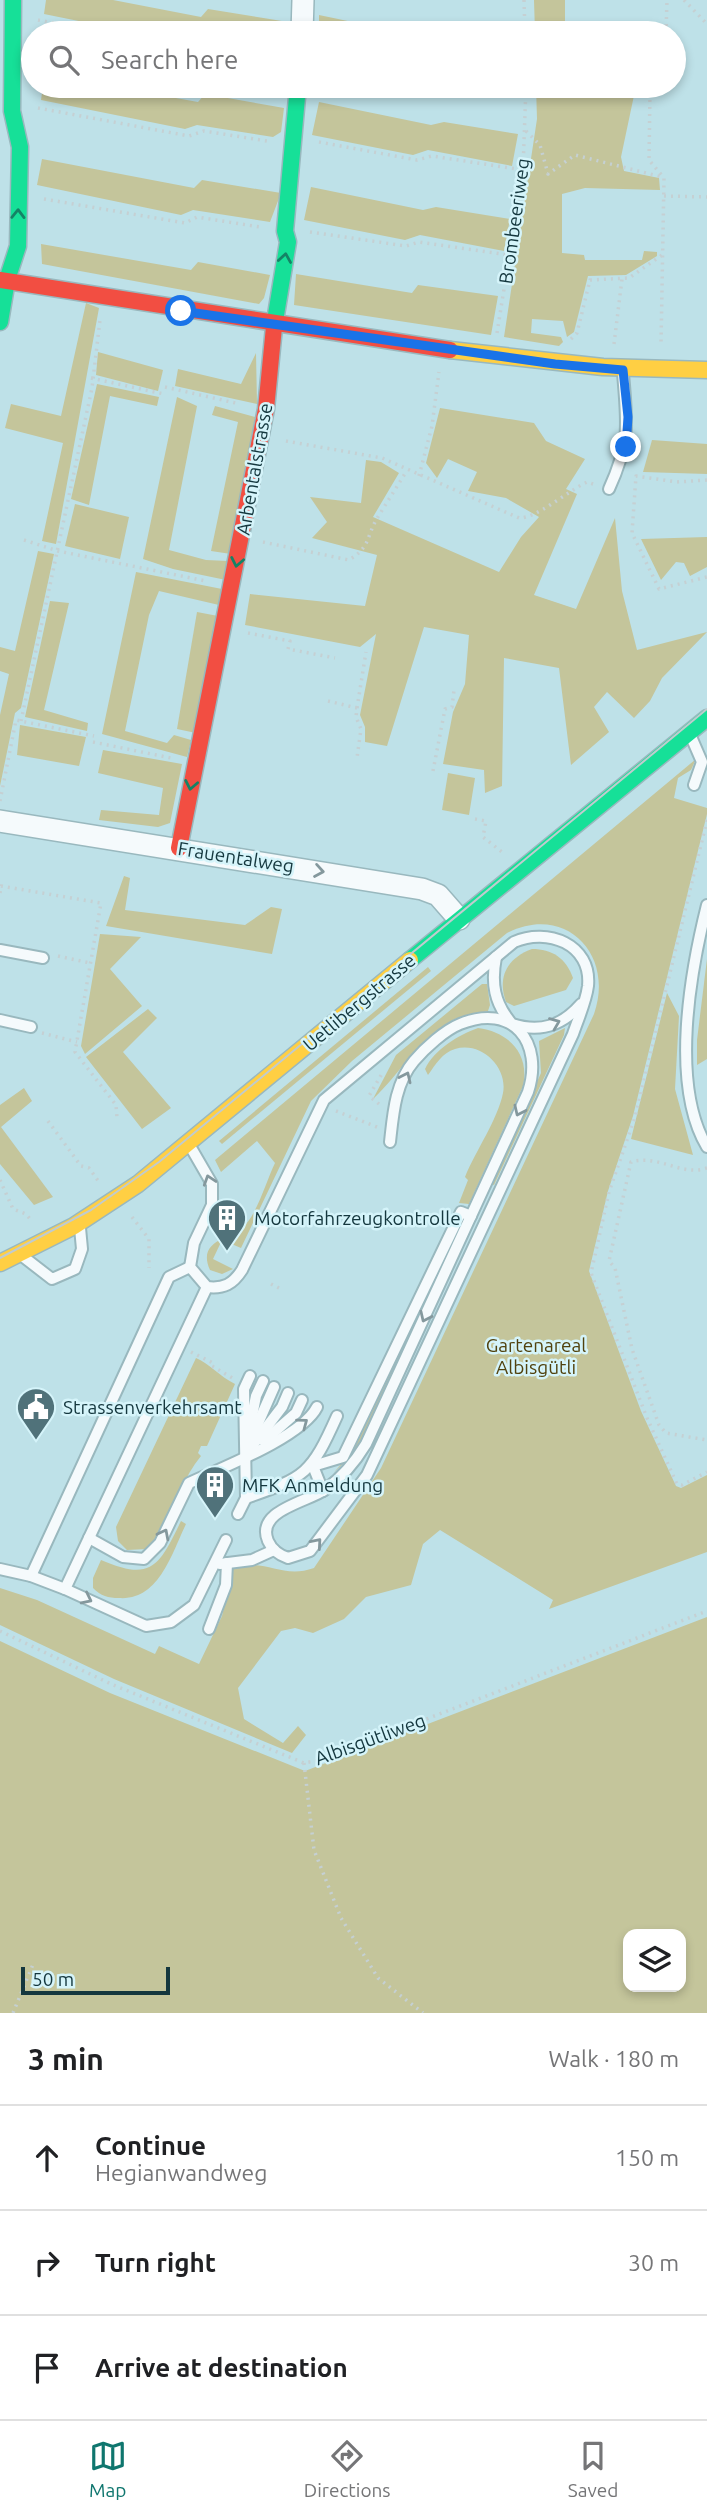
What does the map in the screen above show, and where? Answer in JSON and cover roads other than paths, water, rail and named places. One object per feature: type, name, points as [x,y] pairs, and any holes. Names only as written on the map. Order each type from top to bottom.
[{"type":"street","points":[[3,280],[18,246],[20,147],[12,111],[13,0]]},
{"type":"street","points":[[302,21],[303,0]]},
{"type":"street","name":"Arbentalstrasse","points":[[179,848],[266,409],[274,325],[288,242],[285,231],[297,98]]},
{"type":"street","points":[[3,146],[12,111]]},
{"type":"street","points":[[0,321],[3,280],[1,245]]},
{"type":"street","points":[[3,280],[274,325],[295,325],[494,356],[623,370],[707,370]]},
{"type":"street","name":"Uetlibergstrasse","points":[[0,1263],[80,1222],[130,1189],[188,1144],[705,717],[707,697]]},
{"type":"street","name":"Frauentalweg","points":[[0,821],[422,889],[438,895],[459,919]]},
{"type":"lane","points":[[609,489],[626,447],[628,417],[623,370]]},
{"type":"lane","points":[[688,730],[702,762],[694,785]]},
{"type":"lane","points":[[707,905],[685,1044],[691,1104],[707,1147]]},
{"type":"lane","points":[[188,1144],[212,1184],[212,1205],[194,1243],[190,1267],[207,1287],[224,1287],[236,1280],[321,1105],[382,1052],[496,957],[514,942],[530,936],[548,936],[564,941],[578,954],[586,970],[588,986],[583,1002],[548,1088],[367,1475],[343,1512],[310,1551],[288,1558],[274,1550],[266,1534],[274,1515],[323,1491],[345,1474],[366,1444],[531,1081],[530,1046],[512,1024],[495,996],[493,972],[496,957]]},
{"type":"lane","points":[[0,950],[43,958]]},
{"type":"lane","points":[[391,1137],[394,1107],[413,1062],[448,1031],[480,1018],[497,1018],[536,1029],[548,1027],[569,1017],[583,1002]]},
{"type":"lane","points":[[0,1020],[31,1027]]},
{"type":"lane","points":[[246,1498],[283,1485],[313,1466],[343,1457],[461,1212],[471,1216]]},
{"type":"lane","points":[[20,1254],[52,1279],[75,1269],[82,1249],[80,1222]]},
{"type":"lane","points":[[32,1576],[169,1277],[190,1267]]},
{"type":"lane","points":[[65,1589],[207,1287]]},
{"type":"lane","points":[[238,1514],[246,1498],[243,1459],[244,1389],[250,1376]]},
{"type":"lane","points":[[243,1459],[256,1396],[262,1381]]},
{"type":"lane","points":[[243,1459],[274,1387]]},
{"type":"lane","points":[[243,1459],[282,1407],[288,1393]]},
{"type":"lane","points":[[243,1459],[296,1413],[302,1400]]},
{"type":"lane","points":[[89,1538],[123,1557],[145,1559],[160,1544],[189,1483],[243,1459],[311,1420],[317,1407]]},
{"type":"lane","points":[[323,1491],[313,1466],[337,1416]]},
{"type":"lane","points":[[0,1569],[32,1576],[146,1626],[171,1622],[194,1605],[226,1540]]},
{"type":"lane","points":[[214,1565],[252,1560],[274,1550]]},
{"type":"lane","points":[[209,1629],[226,1584],[227,1563]]},
{"type":"tram line","points":[[0,1258],[91,1210],[159,1162],[707,709]]},
{"type":"place","name":"Motorfahrzeugkontrolle","points":[[227,1252]]},
{"type":"place","name":"Strassenverkehrsamt","points":[[36,1441]]},
{"type":"place","name":"MFK Anmeldung","points":[[215,1519]]},
{"type":"park label","name":"Gartenareal Albisgütli","points":[[536,1356]]}]
